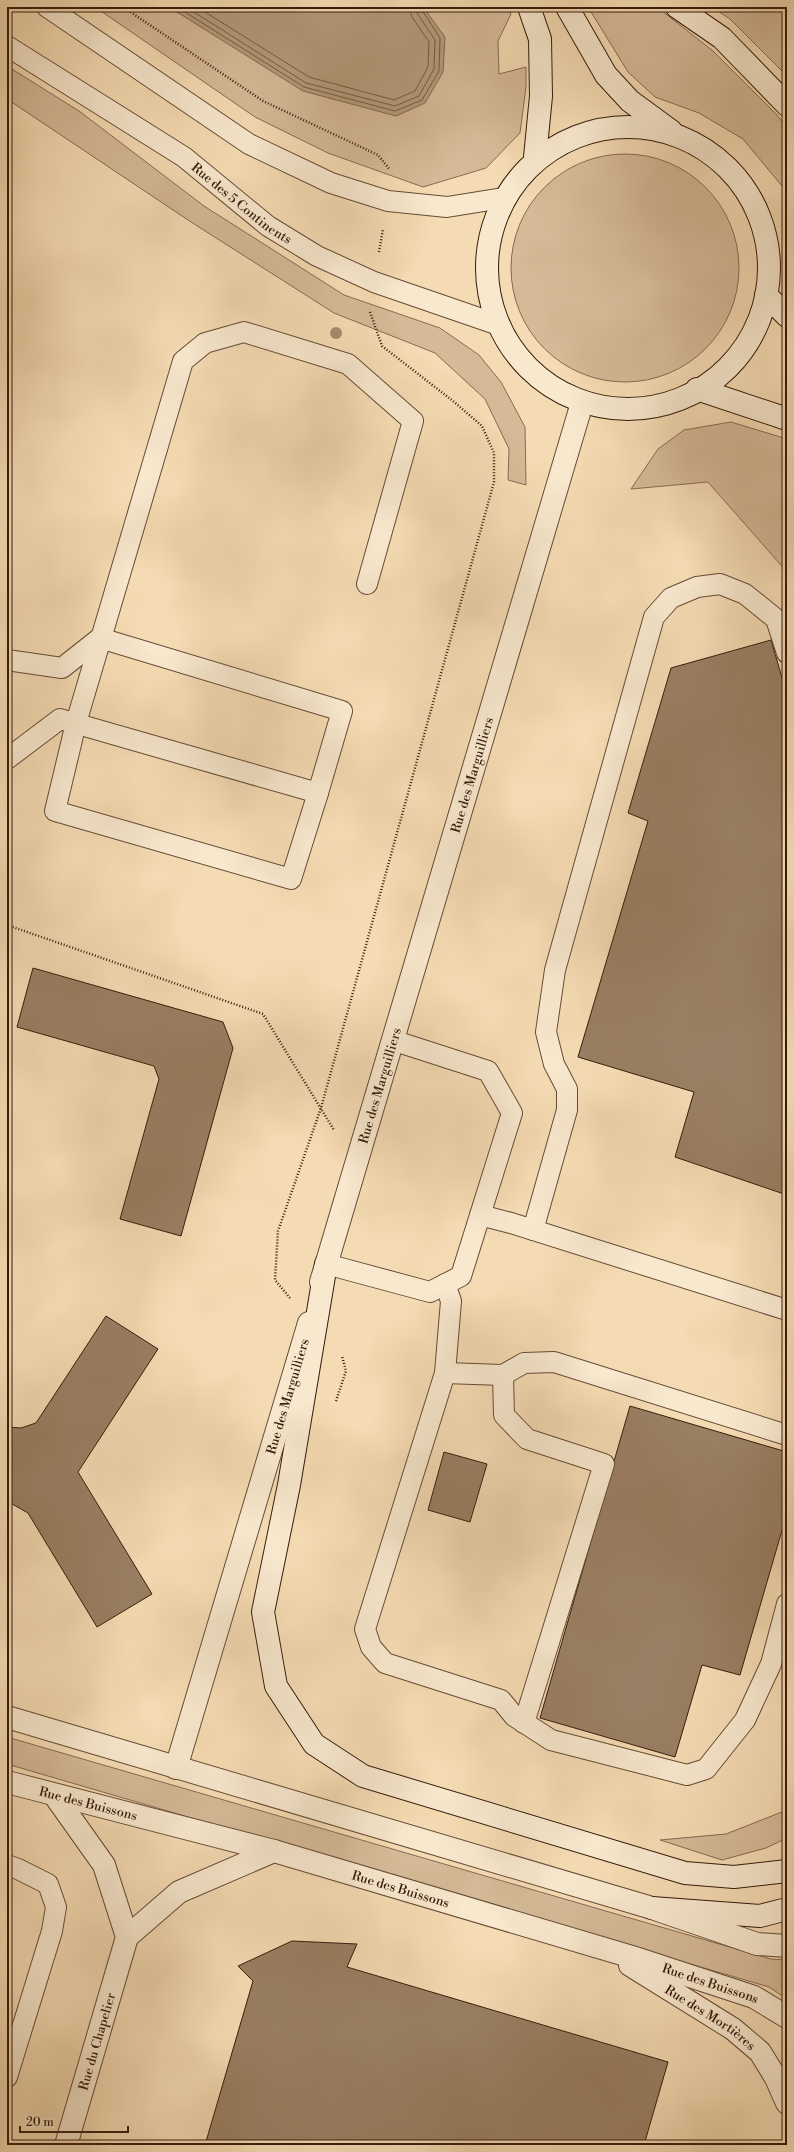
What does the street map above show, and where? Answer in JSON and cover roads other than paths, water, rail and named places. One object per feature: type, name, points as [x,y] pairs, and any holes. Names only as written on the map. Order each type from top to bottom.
[{"type":"street","points":[[528,7],[540,40],[541,96],[535,157]]},
{"type":"street","points":[[567,7],[606,75],[630,101],[677,135],[713,154],[742,183],[762,219],[770,260],[766,295],[754,332],[735,360],[697,389],[667,405],[626,409],[582,403],[546,383],[515,354],[496,324],[486,274],[489,234],[503,198],[535,157],[599,131],[638,128],[677,135]]},
{"type":"street","points":[[677,7],[722,38],[787,105]]},
{"type":"street","points":[[766,295],[787,316]]},
{"type":"street","points":[[697,389],[787,419]]},
{"type":"street","name":"Rue des Marguilliers","points":[[176,1768],[582,403]]},
{"type":"street","points":[[326,1264],[289,1486],[263,1612],[276,1686],[314,1744],[363,1776],[685,1873],[734,1877],[787,1871]]},
{"type":"street","points":[[7,1717],[652,1908],[757,1944],[787,1946]]},
{"type":"street","name":"Rue des Buissons","points":[[7,1782],[55,1796],[274,1851],[610,1952],[632,1957],[754,1997],[787,2017]]},
{"type":"street","points":[[55,1796],[104,1865],[127,1937],[179,1892],[274,1851]]},
{"type":"street","points":[[652,1908],[760,1916],[787,1909]]},
{"type":"street","name":"Rue du Chapelier","points":[[66,2145],[127,1937]]},
{"type":"street","name":"Rue des Mortières","points":[[610,1952],[733,2029],[760,2052],[776,2078],[787,2103]]},
{"type":"lane","points":[[47,7],[249,144],[331,183],[388,201],[447,207],[503,198]]},
{"type":"lane","name":"Rue des 5 Continents","points":[[7,46],[184,157],[268,226],[317,256],[374,282],[496,324]]},
{"type":"lane","points":[[100,638],[342,711],[291,879],[55,811],[76,724],[100,638],[183,361],[205,343],[244,332],[348,364],[413,422],[367,584]]},
{"type":"lane","points":[[533,1230],[567,1110],[567,1089],[554,1064],[546,1032],[555,970],[654,617],[671,598],[697,588],[720,584],[745,594],[776,619],[787,653]]},
{"type":"lane","points":[[7,660],[62,668],[100,638]]},
{"type":"lane","points":[[7,758],[60,718],[76,724],[318,793]]},
{"type":"lane","points":[[326,1264],[430,1292],[461,1276],[512,1112],[488,1071],[392,1040]]},
{"type":"lane","points":[[480,1215],[533,1230],[787,1310]]},
{"type":"lane","points":[[445,1284],[451,1301],[445,1373],[365,1629],[371,1648],[385,1663],[501,1700],[514,1716],[551,1740],[687,1775],[706,1769],[745,1720],[771,1664],[787,1604]]},
{"type":"lane","points":[[445,1373],[504,1375],[524,1363],[554,1362],[787,1435]]},
{"type":"lane","points":[[504,1375],[504,1415],[527,1439],[604,1464],[524,1723]]},
{"type":"lane","points":[[7,1865],[48,1884],[56,1907],[52,1931],[7,2077]]},
{"type":"water","points":[[169,7],[423,7],[445,37],[443,72],[425,103],[396,116],[303,91]]}]
